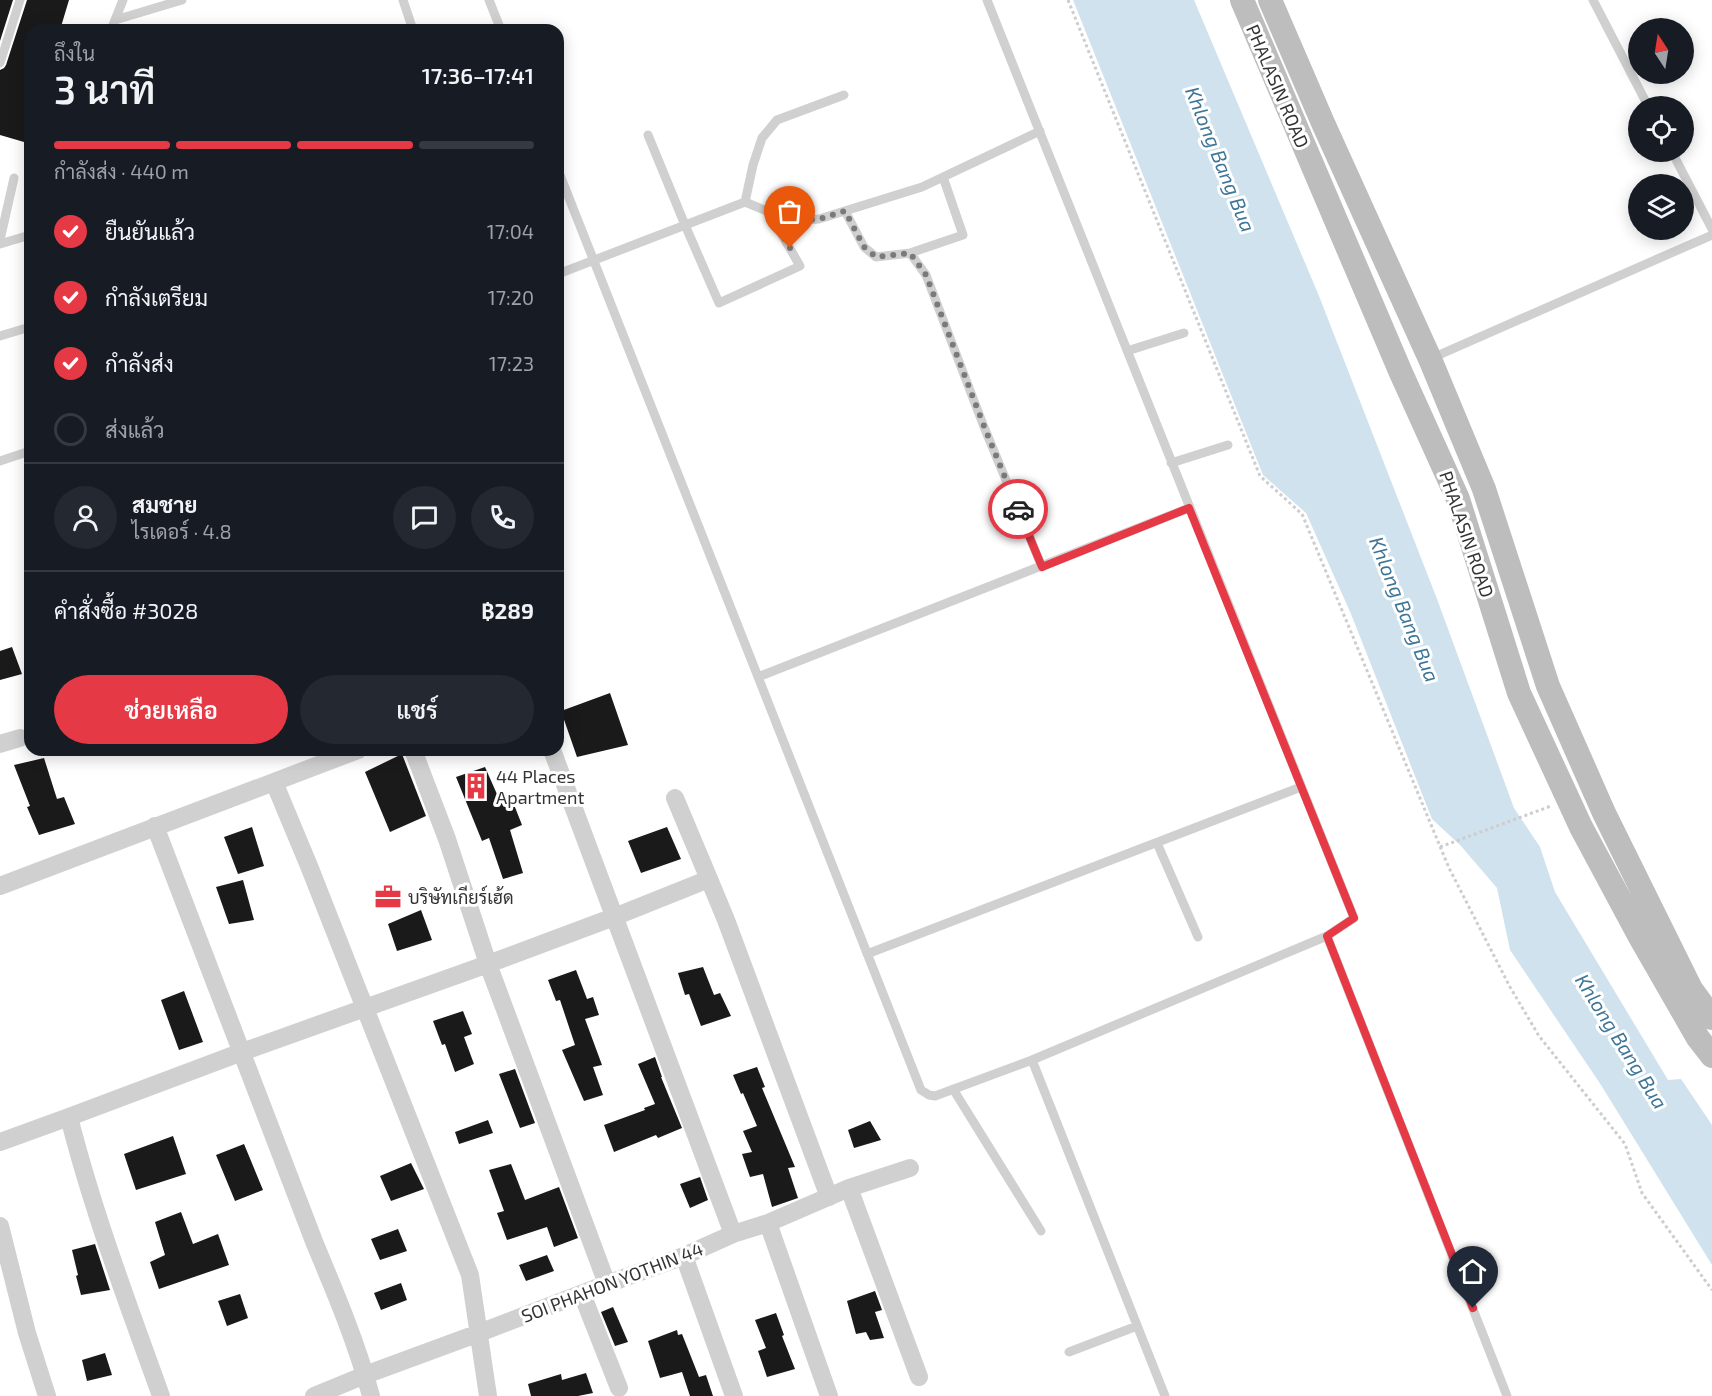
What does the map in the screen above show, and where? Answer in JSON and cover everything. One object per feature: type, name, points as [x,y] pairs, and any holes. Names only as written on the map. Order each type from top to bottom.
[{"type":"main road","name":"PHALASIN ROAD","points":[[1242,0],[1401,373],[1458,499],[1519,693],[1568,800],[1640,937],[1698,1038],[1712,1056]]},
{"type":"main road","name":"PHALASIN ROAD","points":[[1270,0],[1430,359],[1484,489],[1548,686],[1604,813],[1690,989],[1712,1018]]},
{"type":"main road","points":[[1401,373],[1430,359]]},
{"type":"street","points":[[0,744],[20,738]]},
{"type":"street","points":[[0,886],[342,756]]},
{"type":"street","points":[[415,756],[447,839],[488,964],[607,1284]]},
{"type":"street","points":[[554,756],[733,1234]]},
{"type":"street","points":[[274,782],[470,1275],[488,1396]]},
{"type":"street","points":[[675,798],[726,920],[828,1197]]},
{"type":"street","points":[[155,826],[339,1301],[371,1396]]},
{"type":"street","points":[[0,1142],[488,964],[709,879]]},
{"type":"street","points":[[69,1117],[82,1170],[161,1396]]},
{"type":"street","name":"SOI PHAHON YOTHIN 44","points":[[314,1396],[684,1256],[849,1188],[910,1168]]},
{"type":"street","points":[[849,1188],[919,1377]]},
{"type":"street","points":[[768,1223],[830,1396]]},
{"type":"street","points":[[0,1226],[27,1333],[47,1396]]},
{"type":"street","points":[[684,1256],[734,1396]]},
{"type":"street","points":[[582,1294],[619,1388]]},
{"type":"lane","points":[[0,63],[20,0]]},
{"type":"lane","points":[[113,24],[123,0]]},
{"type":"lane","points":[[115,20],[182,0]]},
{"type":"lane","points":[[403,0],[411,24]]},
{"type":"lane","points":[[489,0],[499,24]]},
{"type":"lane","points":[[564,185],[921,1090],[935,1096],[1032,1060],[1327,936],[1354,918],[987,0]]},
{"type":"lane","points":[[1593,0],[1643,96]]},
{"type":"lane","points":[[745,202],[762,138],[777,120],[844,95]]},
{"type":"lane","points":[[564,272],[745,202],[791,221],[819,219],[921,187],[1040,131]]},
{"type":"lane","points":[[648,135],[719,303],[800,266],[769,212]]},
{"type":"lane","points":[[1677,162],[1712,229]]},
{"type":"lane","points":[[845,211],[864,247],[876,257],[910,253],[963,236],[943,177]]},
{"type":"lane","points":[[14,178],[0,242],[24,236]]},
{"type":"lane","points":[[1430,359],[1712,236]]},
{"type":"lane","points":[[910,253],[926,275],[984,426],[1042,567]]},
{"type":"lane","points":[[0,336],[24,329]]},
{"type":"lane","points":[[1127,351],[1184,333]]},
{"type":"lane","points":[[1171,463],[1228,445]]},
{"type":"lane","points":[[0,461],[24,453]]},
{"type":"lane","points":[[758,677],[1189,508]]},
{"type":"lane","points":[[867,954],[1301,787]]},
{"type":"lane","points":[[1157,843],[1198,937]]},
{"type":"lane","points":[[1327,936],[1507,1396]]},
{"type":"lane","points":[[1032,1060],[1165,1396]]},
{"type":"lane","points":[[953,1089],[1041,1231]]},
{"type":"lane","points":[[1069,1352],[1137,1326]]},
{"type":"path","points":[[1068,0],[1260,476],[1302,514],[1454,878],[1515,997],[1539,1036],[1625,1144],[1642,1193],[1712,1290]]},
{"type":"path","points":[[1440,847],[1568,800]]},
{"type":"water","name":"Khlong Bang Bua","points":[[1073,0],[1194,0],[1319,296],[1437,599],[1514,808],[1540,847],[1555,892],[1668,1080],[1681,1079],[1712,1125],[1712,1265],[1601,1085],[1510,950],[1497,888],[1461,846],[1432,819],[1351,614],[1306,513],[1263,475]]},
{"type":"building","points":[[0,0],[13,0],[0,41]]},
{"type":"building","points":[[27,0],[69,0],[62,24],[24,24],[24,142],[0,135],[0,70],[6,65]]},
{"type":"building","points":[[12,647],[22,674],[0,680],[0,651]]},
{"type":"building","points":[[610,693],[628,745],[577,757],[564,720],[564,710]]},
{"type":"building","points":[[398,756],[403,756],[426,816],[390,832],[365,772]]},
{"type":"building","points":[[44,758],[57,799],[64,797],[75,824],[39,835],[27,807],[30,806],[14,765]]},
{"type":"building","points":[[485,767],[500,801],[511,797],[522,825],[510,830],[523,873],[503,879],[489,838],[482,841],[456,777]]},
{"type":"building","points":[[252,827],[264,866],[238,874],[224,837]]},
{"type":"building","points":[[667,827],[681,859],[641,873],[628,841]]},
{"type":"building","points":[[243,880],[254,920],[229,924],[216,887]]},
{"type":"building","points":[[421,910],[432,940],[397,951],[388,924]]},
{"type":"building","points":[[703,967],[714,995],[720,993],[731,1016],[701,1026],[689,994],[685,995],[678,973]]},
{"type":"building","points":[[576,970],[587,999],[593,997],[599,1015],[585,1019],[602,1065],[593,1067],[603,1095],[584,1101],[562,1050],[575,1045],[560,1000],[556,1001],[548,980]]},
{"type":"building","points":[[184,991],[203,1042],[179,1050],[161,1000]]},
{"type":"building","points":[[463,1011],[472,1034],[464,1037],[474,1064],[455,1072],[445,1044],[442,1045],[433,1021]]},
{"type":"building","points":[[655,1057],[682,1128],[658,1138],[656,1135],[614,1152],[604,1125],[655,1104],[638,1064]]},
{"type":"building","points":[[757,1067],[765,1087],[762,1088],[795,1167],[788,1168],[798,1198],[772,1207],[763,1174],[750,1177],[742,1154],[752,1152],[743,1131],[757,1126],[733,1075]]},
{"type":"building","points":[[515,1069],[535,1123],[520,1128],[499,1074]]},
{"type":"building","points":[[488,1120],[493,1133],[459,1144],[455,1132]]},
{"type":"building","points":[[870,1121],[881,1140],[854,1148],[848,1130]]},
{"type":"building","points":[[173,1136],[186,1174],[136,1190],[124,1154]]},
{"type":"building","points":[[244,1144],[263,1190],[235,1201],[216,1155]]},
{"type":"building","points":[[411,1163],[424,1189],[391,1201],[380,1176]]},
{"type":"building","points":[[511,1164],[525,1200],[559,1187],[578,1238],[554,1247],[547,1227],[507,1240],[497,1213],[504,1211],[489,1170]]},
{"type":"building","points":[[700,1177],[708,1200],[690,1208],[680,1184]]},
{"type":"building","points":[[181,1212],[193,1244],[218,1234],[229,1265],[159,1289],[150,1262],[165,1255],[155,1222]]},
{"type":"building","points":[[398,1229],[407,1251],[380,1260],[371,1239]]},
{"type":"building","points":[[95,1244],[110,1290],[81,1295],[72,1250]]},
{"type":"building","points":[[547,1255],[554,1271],[526,1281],[519,1265]]},
{"type":"building","points":[[401,1283],[407,1300],[381,1310],[374,1293]]},
{"type":"building","points":[[875,1291],[882,1310],[875,1312],[884,1338],[870,1340],[866,1332],[856,1334],[847,1301]]},
{"type":"building","points":[[240,1294],[248,1318],[227,1326],[218,1301]]},
{"type":"building","points":[[613,1307],[628,1342],[615,1346],[601,1312]]},
{"type":"building","points":[[776,1313],[795,1369],[767,1377],[758,1351],[766,1348],[755,1320]]},
{"type":"building","points":[[677,1330],[678,1335],[682,1334],[699,1377],[706,1375],[713,1396],[690,1396],[682,1372],[660,1378],[648,1341]]},
{"type":"building","points":[[105,1353],[112,1375],[87,1381],[82,1360]]},
{"type":"building","points":[[586,1373],[593,1393],[578,1396],[531,1396],[528,1384],[561,1374],[562,1380]]},
{"type":"way so far","points":[[790,248],[769,212],[791,221],[819,219],[845,211],[864,247],[876,257],[910,253],[926,275],[1018,509]]},
{"type":"place","name":"44 Places Apartment","points":[[476,786]]},
{"type":"place","name":"บริษัทเกียร์เฮ้ด","points":[[388,897]]},
{"type":"route","points":[[1018,509],[1042,567],[1189,508],[1354,918],[1327,936],[1473,1308]]}]
